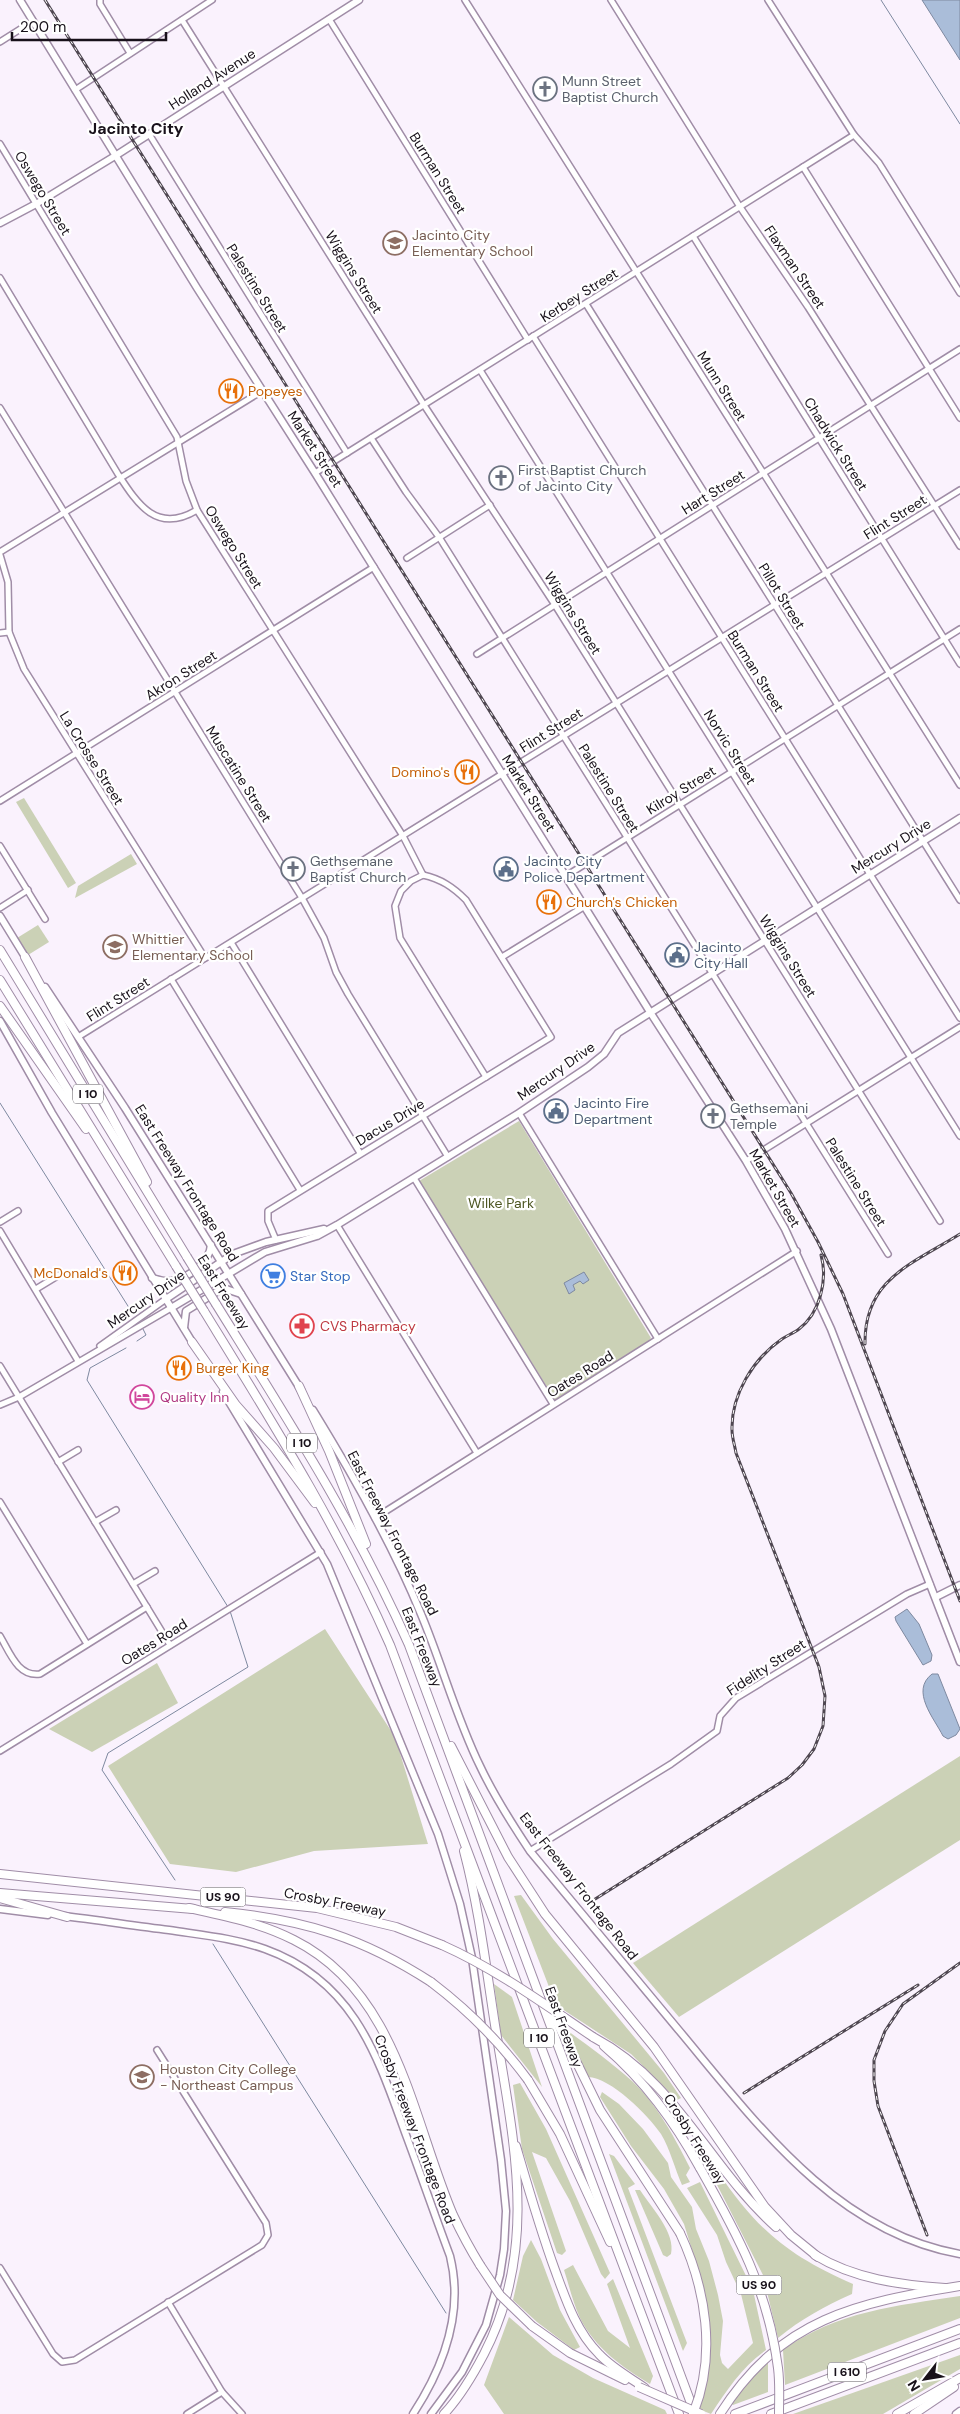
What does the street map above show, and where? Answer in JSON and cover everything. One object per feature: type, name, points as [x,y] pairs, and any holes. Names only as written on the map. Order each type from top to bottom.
[{"type":"highway","name":"East Freeway","points":[[0,950],[347,1519],[383,1585],[433,1710],[694,2412]]},
{"type":"highway","points":[[25,957],[176,1237]]},
{"type":"highway","name":"East Freeway","points":[[0,980],[283,1440],[338,1536],[394,1654],[679,2414]]},
{"type":"highway","points":[[0,1006],[131,1192]]},
{"type":"highway","points":[[192,1342],[236,1405],[293,1472],[338,1536]]},
{"type":"highway","points":[[299,1386],[329,1451],[383,1585]]},
{"type":"highway","points":[[433,1710],[508,1857],[545,1914],[654,2047],[765,2207],[786,2231],[818,2257]]},
{"type":"highway","points":[[444,2414],[478,2365],[494,2334],[509,2290],[518,2227],[509,2120],[472,1884],[458,1828],[445,1787]]},
{"type":"highway","name":"Crosby Freeway","points":[[0,1874],[317,1908],[396,1927],[466,1955],[505,1978],[615,2051],[662,2107],[700,2168],[740,2241],[760,2286],[774,2340],[778,2371],[779,2414]]},
{"type":"highway","name":"Crosby Freeway","points":[[0,1893],[189,1908],[277,1918],[326,1931],[380,1951],[431,1982],[465,2010],[493,2037],[528,2080],[560,2134],[632,2289]]},
{"type":"highway","points":[[0,1898],[67,1916]]},
{"type":"highway","points":[[189,1908],[256,1925],[296,1941],[332,1966],[377,2018],[397,2061],[453,2214],[480,2265],[500,2295],[532,2326],[570,2353],[639,2385]]},
{"type":"highway","points":[[525,1957],[592,2096],[680,2233],[697,2273],[705,2316],[704,2371],[694,2412]]},
{"type":"highway","points":[[615,2051],[653,2079],[672,2100],[702,2141],[760,2211],[782,2232],[818,2257],[846,2270],[903,2285],[945,2288]]},
{"type":"highway","points":[[509,2120],[544,2238],[569,2307],[578,2325],[599,2354],[621,2373],[649,2391],[701,2414]]},
{"type":"highway","points":[[720,2414],[760,2364],[796,2334],[820,2321],[856,2306],[960,2286]]},
{"type":"highway","name":"I 610","points":[[735,2414],[960,2329]]},
{"type":"highway","name":"I 610","points":[[771,2414],[960,2343]]},
{"type":"highway","points":[[897,2414],[960,2378]]},
{"type":"highway","points":[[914,2414],[960,2383]]},
{"type":"main road","name":"Market Street","points":[[20,0],[115,156],[374,567],[650,1012],[746,1161],[797,1251],[831,1329],[960,1662]]},
{"type":"main road","name":"Holland Avenue","points":[[0,223],[36,204],[115,156],[359,0]]},
{"type":"main road","name":"Mercury Drive","points":[[171,1308],[265,1252],[317,1236],[337,1225],[519,1113],[588,1068],[604,1054],[618,1033],[960,818]]},
{"type":"main road","name":"East Freeway Frontage Road","points":[[0,916],[25,957],[131,1116],[345,1462],[375,1518],[421,1613],[479,1766],[512,1825],[530,1851],[767,2136],[821,2185],[870,2219],[921,2245],[960,2254]]},
{"type":"main road","points":[[0,1021],[52,1113],[320,1552],[344,1602],[438,1834],[460,1904],[472,1958],[501,2160],[506,2211],[500,2275],[486,2325],[472,2355],[431,2414]]},
{"type":"main road","name":"Mercury Drive","points":[[166,1299],[233,1254],[276,1240],[337,1225]]},
{"type":"main road","points":[[152,1278],[168,1281],[180,1278],[204,1262],[210,1252],[211,1245]]},
{"type":"main road","points":[[184,1329],[184,1314],[190,1307],[223,1288],[228,1288],[242,1295]]},
{"type":"main road","points":[[936,1597],[960,1585]]},
{"type":"main road","name":"Crosby Freeway Frontage Road","points":[[0,1909],[67,1916],[227,1938],[267,1949],[291,1960],[313,1975],[339,1997],[366,2033],[385,2077],[455,2277],[453,2310],[447,2342],[428,2391],[413,2414]]},
{"type":"main road","points":[[956,2414],[960,2411]]},
{"type":"street","points":[[100,0],[100,4],[130,53]]},
{"type":"street","points":[[75,90],[212,0]]},
{"type":"street","name":"Munn Street","points":[[464,0],[960,785]]},
{"type":"street","name":"Flaxman Street","points":[[612,0],[740,207],[745,211],[872,405],[960,546]]},
{"type":"street","points":[[768,0],[854,135],[879,163],[960,293]]},
{"type":"street","name":"Burman Street","points":[[329,19],[528,340]]},
{"type":"street","name":"Wiggins Street","points":[[182,20],[424,404],[555,605],[940,1221]]},
{"type":"street","points":[[0,42],[33,21]]},
{"type":"street","name":"Palestine Street","points":[[149,134],[347,453]]},
{"type":"street","name":"Kerbey Street","points":[[315,473],[854,135]]},
{"type":"street","name":"Oswego Street","points":[[0,144],[179,442],[186,481],[197,510],[403,836],[423,875]]},
{"type":"street","points":[[803,167],[960,418]]},
{"type":"street","name":"Chadwick Street","points":[[693,236],[960,664]]},
{"type":"street","points":[[0,278],[121,478],[139,504],[153,516],[168,519],[186,517],[197,510]]},
{"type":"street","name":"Pillot Street","points":[[586,304],[960,900]]},
{"type":"street","name":"Burman Street","points":[[534,336],[960,1018]]},
{"type":"street","name":"Hart Street","points":[[477,654],[960,349]]},
{"type":"street","name":"Norvic Street","points":[[480,370],[960,1136]]},
{"type":"street","points":[[0,554],[262,391]]},
{"type":"street","name":"Muscatine Street","points":[[0,408],[302,898],[324,938],[336,972],[348,994],[448,1157]]},
{"type":"street","name":"Palestine Street","points":[[371,438],[439,538],[888,1254]]},
{"type":"street","name":"Flint Street","points":[[78,1037],[205,958],[232,944],[302,898],[960,490]]},
{"type":"street","points":[[407,558],[490,505]]},
{"type":"street","name":"La Crosse Street","points":[[0,554],[8,582],[9,632],[24,669],[205,958]]},
{"type":"street","name":"Akron Street","points":[[0,800],[77,754],[174,691],[374,567]]},
{"type":"street","name":"Kilroy Street","points":[[566,876],[960,629]]},
{"type":"street","points":[[0,633],[9,632]]},
{"type":"street","points":[[0,846],[45,919]]},
{"type":"street","points":[[486,1077],[400,938],[395,906],[401,891],[411,881],[423,875],[436,878],[454,888],[466,900],[502,957],[585,906]]},
{"type":"street","points":[[0,908],[28,890]]},
{"type":"street","points":[[232,944],[360,1153]]},
{"type":"street","name":"Dacus Drive","points":[[276,1240],[268,1221],[268,1211],[551,1037],[502,957]]},
{"type":"street","points":[[171,979],[300,1190]]},
{"type":"street","points":[[746,1161],[960,1026]]},
{"type":"street","points":[[519,1113],[658,1339]]},
{"type":"street","points":[[414,1178],[553,1404]]},
{"type":"street","points":[[0,1222],[18,1211]]},
{"type":"street","points":[[337,1225],[477,1453]]},
{"type":"street","points":[[0,1231],[81,1360]]},
{"type":"street","name":"Oates Road","points":[[375,1518],[797,1251]]},
{"type":"street","points":[[36,1289],[59,1275]]},
{"type":"street","name":"Mercury Drive","points":[[81,1360],[166,1299]]},
{"type":"street","name":"Mercury Drive","points":[[0,1406],[127,1336],[171,1308]]},
{"type":"street","points":[[0,1366],[170,1645]]},
{"type":"street","points":[[58,1462],[78,1450]]},
{"type":"street","points":[[0,1502],[87,1644]]},
{"type":"street","points":[[95,1522],[116,1510]]},
{"type":"street","name":"Oates Road","points":[[0,1751],[320,1552]]},
{"type":"street","points":[[134,1584],[155,1570]]},
{"type":"street","name":"Fidelity Street","points":[[530,1851],[672,1764],[717,1731],[720,1716],[736,1698],[907,1594],[930,1584]]},
{"type":"street","points":[[0,1636],[21,1671],[27,1674],[40,1674],[147,1606]]},
{"type":"street","points":[[0,2268],[53,2354],[62,2362],[75,2360],[262,2245],[268,2235],[266,2223],[157,2050]]},
{"type":"street","points":[[168,2302],[222,2392],[242,2414]]},
{"type":"street","points":[[187,2414],[222,2392]]},
{"type":"green space","points":[[24,798],[76,883],[68,888],[16,802]]},
{"type":"green space","points":[[131,854],[137,864],[75,898],[78,886]]},
{"type":"green space","points":[[38,925],[49,942],[28,955],[17,938]]},
{"type":"green space","name":"Wilke Park","points":[[519,1121],[651,1338],[648,1342],[555,1400],[419,1181]]},
{"type":"green space","points":[[325,1629],[395,1737],[428,1844],[314,1851],[236,1872],[170,1864],[108,1766]]},
{"type":"green space","points":[[157,1663],[178,1703],[92,1752],[49,1729]]},
{"type":"green space","points":[[960,1756],[960,1840],[679,2017],[633,1963]]},
{"type":"green space","points":[[521,1895],[553,1939],[664,2073],[681,2098],[677,2100],[631,2054],[556,2005],[514,1896]]},
{"type":"green space","points":[[494,1984],[512,1997],[542,2087],[501,2035]]},
{"type":"green space","points":[[564,2028],[624,2074],[650,2100],[672,2133],[690,2168],[686,2175],[690,2182],[682,2185],[661,2134],[648,2118],[618,2090],[607,2083],[588,2077]]},
{"type":"green space","points":[[520,2083],[546,2129],[610,2273],[605,2279],[601,2274],[570,2201],[546,2158],[532,2152],[566,2251],[562,2255],[557,2253],[522,2149],[513,2085]]},
{"type":"green space","points":[[602,2092],[619,2104],[643,2129],[668,2163],[671,2177],[692,2207],[696,2229],[709,2261],[718,2295],[723,2321],[720,2355],[722,2363],[728,2369],[753,2343],[741,2294],[726,2262],[717,2235],[687,2188],[700,2182],[753,2290],[766,2350],[742,2371],[711,2414],[701,2410],[699,2406],[709,2330],[705,2292],[684,2224],[664,2189],[631,2146],[600,2097]]},
{"type":"green space","points":[[609,2154],[614,2156],[635,2184],[628,2188],[687,2343],[683,2351]]},
{"type":"green space","points":[[718,2172],[732,2192],[761,2226],[792,2252],[830,2274],[853,2284],[852,2294],[814,2313],[778,2338],[763,2275],[712,2175]]},
{"type":"green space","points":[[635,2190],[640,2190],[666,2229],[672,2246],[671,2254],[667,2257],[663,2255]]},
{"type":"green space","points":[[531,2240],[541,2259],[560,2310],[580,2347],[574,2350],[537,2322],[513,2300],[523,2256]]},
{"type":"green space","points":[[573,2265],[608,2331],[630,2348],[607,2284],[613,2279],[653,2376],[650,2384],[610,2356],[586,2329],[575,2306],[564,2270]]},
{"type":"green space","points":[[960,2296],[960,2318],[785,2385],[783,2350],[803,2337],[846,2318],[868,2312]]},
{"type":"green space","points":[[509,2317],[553,2355],[593,2378],[665,2410],[667,2414],[504,2414],[484,2385]]},
{"type":"green space","points":[[960,2355],[960,2369],[883,2414],[793,2414]]},
{"type":"green space","points":[[768,2361],[768,2392],[733,2405],[753,2375]]},
{"type":"water","points":[[922,0],[960,0],[960,60]]},
{"type":"water","points":[[584,1272],[589,1280],[583,1284],[580,1281],[573,1285],[575,1290],[569,1294],[564,1283]]},
{"type":"water","points":[[907,1609],[919,1624],[932,1655],[931,1661],[923,1665],[896,1621],[895,1617]]},
{"type":"water","points":[[932,1674],[938,1674],[960,1729],[956,1735],[948,1739],[943,1736],[934,1721],[923,1696],[923,1688]]},
{"type":"waterway","points":[[881,0],[960,124]]},
{"type":"waterway","points":[[0,1103],[133,1314]]},
{"type":"waterway","points":[[137,1341],[146,1335],[143,1329]]},
{"type":"waterway","points":[[126,1348],[90,1368],[87,1380],[228,1607]]},
{"type":"waterway","points":[[175,1880],[102,1770],[108,1753],[248,1667],[230,1611]]},
{"type":"waterway","points":[[213,1944],[446,2313]]},
{"type":"railway","points":[[45,0],[791,1193],[818,1242],[843,1294],[960,1601]]},
{"type":"railway","points":[[865,1344],[867,1322],[873,1304],[882,1289],[894,1276],[909,1265],[960,1234]]},
{"type":"railway","points":[[592,1901],[788,1778],[802,1765],[814,1749],[823,1726],[825,1696],[819,1667],[736,1453],[732,1436],[735,1404],[753,1367],[771,1347],[806,1322],[817,1305],[823,1285],[821,1255]]},
{"type":"railway","points":[[927,2235],[878,2106],[874,2081],[874,2060],[885,2031],[903,2004],[960,1963]]},
{"type":"railway","points":[[744,2093],[918,1985]]},
{"type":"place","name":"Munn Street Baptist Church","points":[[545,89]]},
{"type":"place","name":"Jacinto City Elementary School","points":[[395,243]]},
{"type":"place","name":"Popeyes","points":[[231,391]]},
{"type":"place","name":"First Baptist Church of Jacinto City","points":[[501,478]]},
{"type":"place","name":"Domino's","points":[[467,772]]},
{"type":"place","name":"Gethsemane Baptist Church","points":[[293,869]]},
{"type":"place","name":"Jacinto City Police Department","points":[[506,869]]},
{"type":"place","name":"Church's Chicken","points":[[549,902]]},
{"type":"place","name":"Whittier Elementary School","points":[[115,947]]},
{"type":"place","name":"Jacinto City Hall","points":[[677,955]]},
{"type":"place","name":"Jacinto Fire Department","points":[[556,1111]]},
{"type":"place","name":"Gethsemani Temple","points":[[713,1116]]},
{"type":"place","name":"McDonald's","points":[[125,1273]]},
{"type":"place","name":"Star Stop","points":[[273,1276]]},
{"type":"place","name":"CVS Pharmacy","points":[[302,1326]]},
{"type":"place","name":"Burger King","points":[[179,1368]]},
{"type":"place","name":"Quality Inn","points":[[142,1397]]},
{"type":"place","name":"Houston City College - Northeast Campus","points":[[142,2077]]},
{"type":"district","name":"Jacinto City","points":[[136,128]]}]
